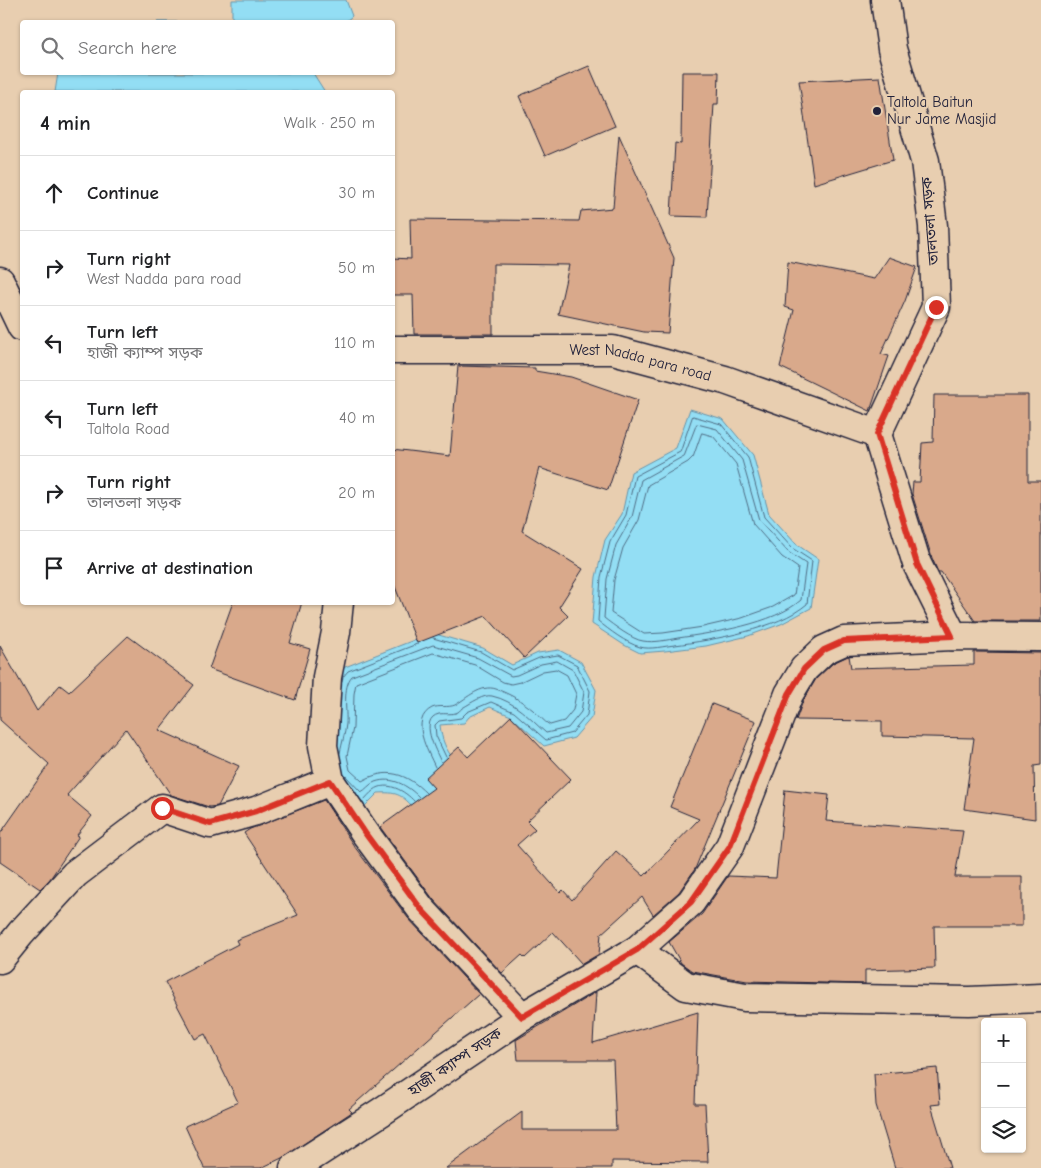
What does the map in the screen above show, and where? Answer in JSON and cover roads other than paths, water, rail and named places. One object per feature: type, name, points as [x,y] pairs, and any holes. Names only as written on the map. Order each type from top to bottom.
[{"type":"street","name":"তালতলা সড়ক","points":[[877,434],[936,307],[933,226],[925,162],[892,49],[885,0]]},
{"type":"street","points":[[0,281],[20,323]]},
{"type":"street","name":"West Nadda para road","points":[[395,350],[613,350],[725,380],[877,434]]},
{"type":"street","points":[[877,434],[917,564],[952,636]]},
{"type":"street","points":[[339,605],[336,632],[327,677],[322,746],[330,781],[365,833],[421,909],[522,1017]]},
{"type":"street","name":"হাজী ক্যাম্প সড়ক","points":[[294,1168],[522,1017],[637,950],[691,902],[730,846],[789,694],[804,669],[824,650],[844,641],[952,636],[1041,637]]},
{"type":"street","points":[[0,959],[21,933],[76,874],[162,808],[210,824],[256,811],[330,781]]},
{"type":"street","points":[[637,950],[686,986],[745,997],[969,1001],[1041,998]]},
{"type":"water","points":[[232,0],[346,0],[352,16],[347,20],[232,20]]},
{"type":"water","points":[[58,75],[314,75],[324,90],[55,90]]},
{"type":"water","points":[[690,409],[723,419],[753,455],[769,514],[796,544],[818,559],[811,608],[781,624],[748,636],[706,646],[640,653],[592,624],[596,577],[605,540],[622,514],[631,472],[676,448]]},
{"type":"water","points":[[432,633],[483,648],[512,665],[538,653],[559,650],[581,662],[596,690],[592,717],[574,738],[544,746],[511,716],[490,707],[469,717],[464,723],[440,725],[448,752],[459,765],[480,783],[413,807],[398,795],[378,793],[359,812],[333,779],[338,675],[345,667]]},
{"type":"place","name":"Taltola Baitun Nur Jame Masjid","points":[[877,111]]}]
